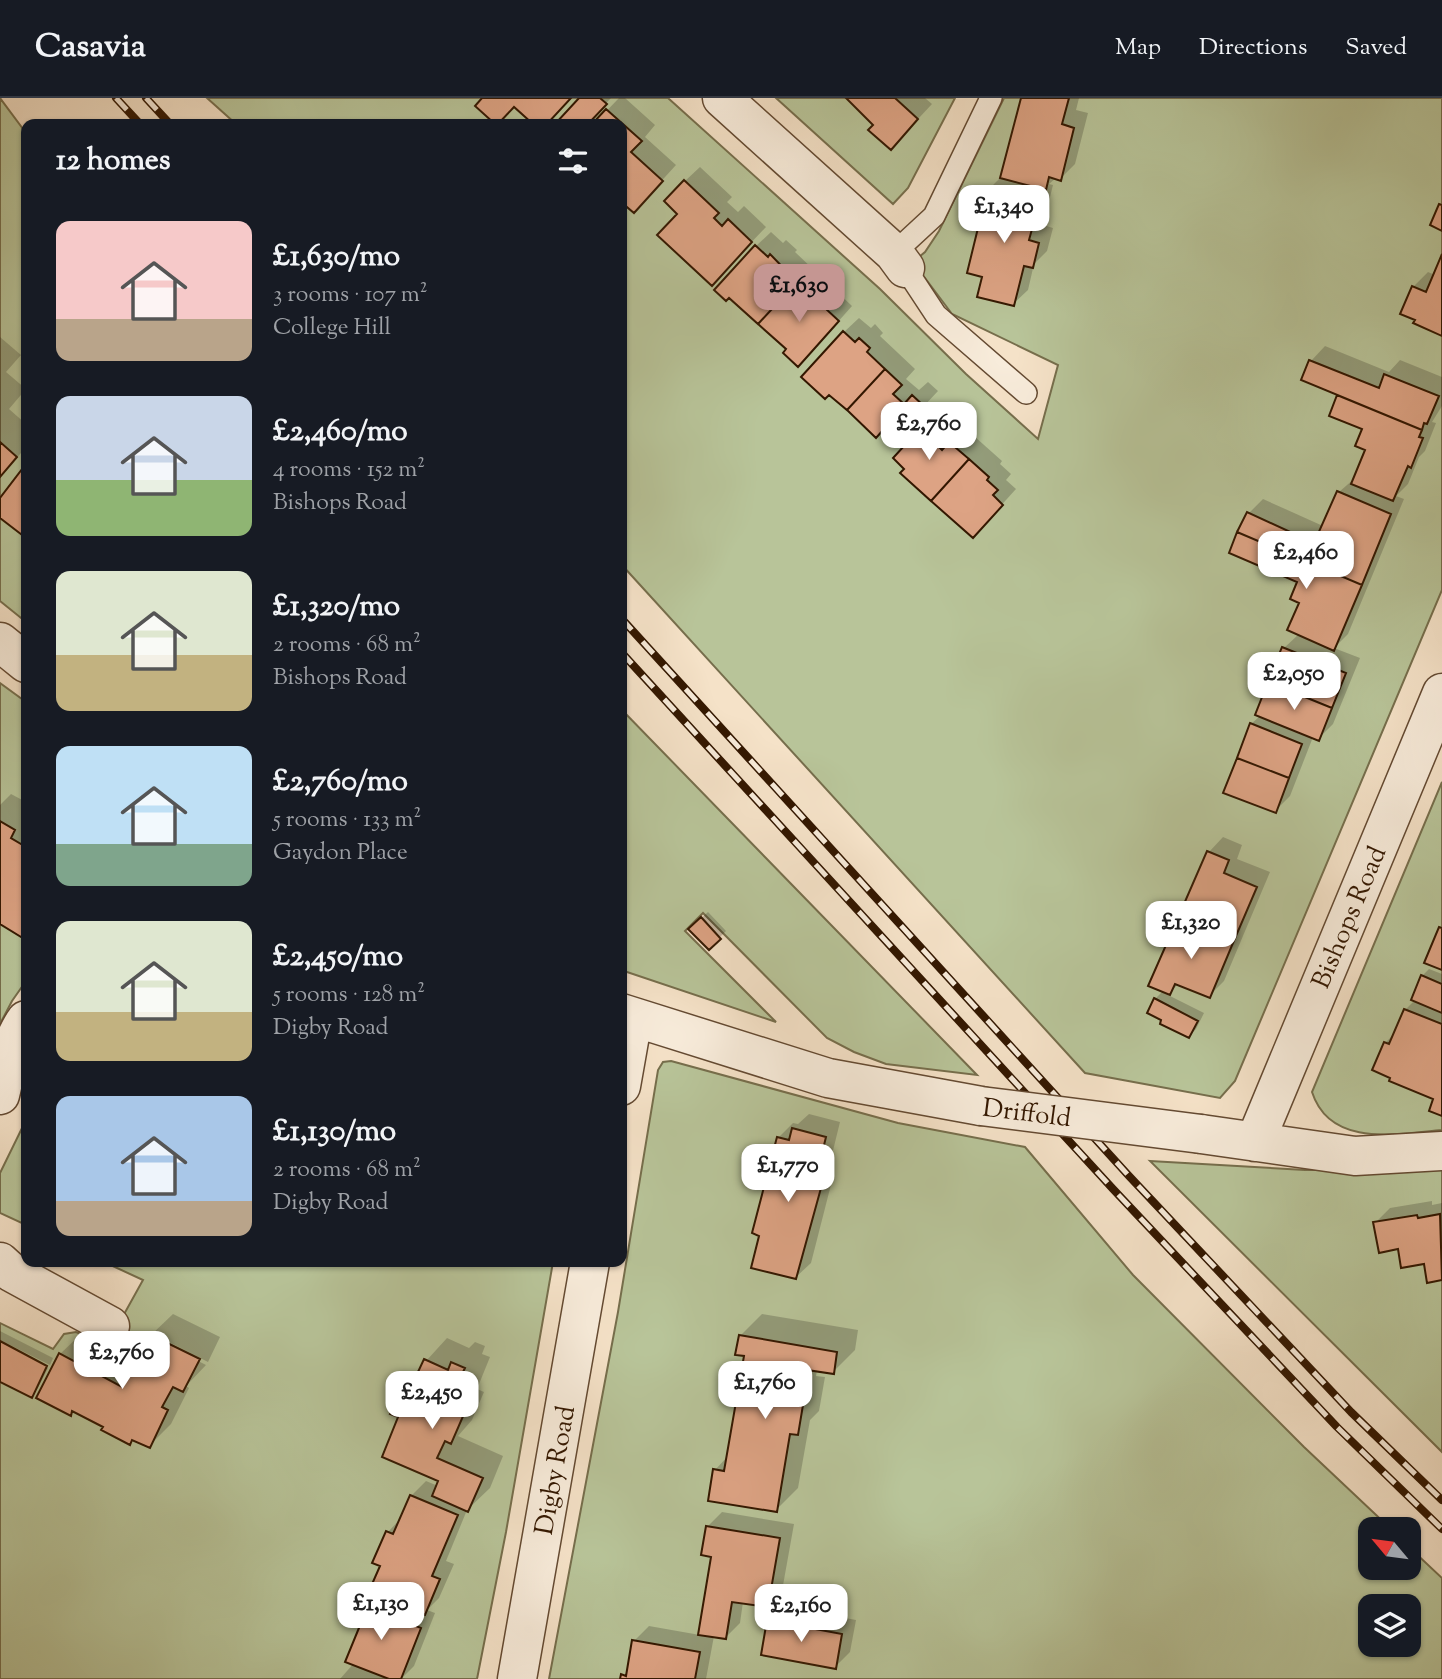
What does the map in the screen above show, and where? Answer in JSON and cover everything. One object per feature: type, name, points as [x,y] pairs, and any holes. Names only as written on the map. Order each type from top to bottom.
[{"type":"street","points":[[722,98],[900,261]]},
{"type":"street","points":[[0,642],[21,659]]},
{"type":"street","name":"Bishops Road","points":[[1255,1142],[1442,693]]},
{"type":"street","name":"Driffold","points":[[627,1015],[828,1078],[981,1106],[1201,1133],[1355,1156],[1442,1152]]},
{"type":"street","points":[[0,1095],[21,1026]]},
{"type":"street","points":[[0,1262],[11,1272],[110,1326]]},
{"type":"street","name":"Digby Road","points":[[517,1679],[589,1267]]},
{"type":"lane","points":[[990,98],[934,216],[900,261],[936,315],[1026,393]]},
{"type":"green space","points":[[0,98],[21,126],[21,618],[0,601]]},
{"type":"green space","points":[[207,98],[668,98],[880,289],[966,374],[1038,439],[1058,365],[952,314],[913,262],[925,252],[939,231],[1004,98],[1442,98],[1442,590],[1235,1081],[1220,1098],[1085,1073],[627,571],[627,119],[230,119]]},
{"type":"green space","points":[[776,98],[955,98],[908,188],[893,204]]},
{"type":"green space","points":[[0,683],[21,698],[21,988],[0,1024]]},
{"type":"green space","points":[[627,715],[977,1075],[886,1064],[827,1038],[703,913],[685,931],[776,1022],[627,972]]},
{"type":"green space","points":[[1442,782],[1442,1130],[1367,1134],[1349,1130],[1334,1122],[1321,1110],[1312,1092]]},
{"type":"green space","points":[[671,1061],[898,1123],[1025,1147],[1133,1275],[1304,1447],[1378,1517],[1358,1517],[1358,1580],[1421,1580],[1421,1558],[1442,1578],[1442,1679],[549,1679],[627,1258],[658,1070],[663,1062]]},
{"type":"green space","points":[[21,1130],[21,1223],[0,1213],[0,1173]]},
{"type":"green space","points":[[1150,1161],[1305,1170],[1442,1169],[1442,1452]]},
{"type":"green space","points":[[115,1267],[552,1267],[506,1532],[477,1679],[0,1679],[0,1323],[53,1349],[64,1334],[76,1332],[107,1345],[143,1280]]},
{"type":"building","points":[[482,98],[571,98],[552,119],[527,119],[514,107],[503,119],[489,119],[475,106]]},
{"type":"building","points":[[579,98],[600,98],[607,104],[593,119],[560,119]]},
{"type":"building","points":[[846,98],[895,98],[918,119],[891,150],[868,130],[873,125]]},
{"type":"building","points":[[1021,98],[1069,98],[1062,124],[1074,128],[1061,181],[1049,177],[1046,190],[1000,178]]},
{"type":"building","points":[[606,109],[617,119],[597,119]]},
{"type":"building","points":[[627,128],[642,141],[631,152],[663,181],[634,213],[627,207]]},
{"type":"building","points":[[684,180],[719,213],[714,218],[722,226],[728,219],[752,242],[712,286],[657,235],[677,214],[664,201]]},
{"type":"building","points":[[988,187],[1040,200],[1029,240],[1039,243],[1033,268],[1024,266],[1014,306],[977,297],[982,277],[967,273]]},
{"type":"building","points":[[1439,204],[1442,205],[1442,231],[1430,225]]},
{"type":"building","points":[[755,245],[768,257],[770,254],[797,282],[758,324],[729,298],[726,301],[714,290]]},
{"type":"building","points":[[1442,254],[1442,336],[1400,314],[1412,286],[1426,292]]},
{"type":"building","points":[[797,282],[839,321],[798,367],[783,353],[786,349],[758,324]]},
{"type":"building","points":[[843,331],[855,342],[859,338],[870,348],[867,352],[885,369],[847,410],[829,395],[825,399],[801,377]]},
{"type":"building","points":[[1309,360],[1379,388],[1384,374],[1439,396],[1422,430],[1301,380]]},
{"type":"building","points":[[885,369],[902,385],[893,394],[904,404],[912,395],[925,407],[895,439],[884,429],[876,438],[847,410]]},
{"type":"building","points":[[1337,395],[1422,430],[1419,437],[1423,438],[1411,468],[1408,466],[1393,501],[1351,484],[1365,450],[1355,446],[1362,429],[1329,416]]},
{"type":"building","points":[[927,421],[940,433],[933,441],[942,450],[949,442],[969,459],[931,501],[900,473],[904,469],[893,458]]},
{"type":"building","points":[[0,442],[17,457],[0,477]]},
{"type":"building","points":[[969,459],[989,477],[987,480],[998,490],[993,495],[1003,505],[973,538],[931,501]]},
{"type":"building","points":[[21,471],[21,534],[0,518],[0,498]]},
{"type":"building","points":[[1337,491],[1391,514],[1362,585],[1237,532],[1247,512],[1314,543]]},
{"type":"building","points":[[1237,532],[1362,585],[1334,651],[1287,630],[1299,603],[1290,599],[1297,582],[1229,553]]},
{"type":"building","points":[[1282,647],[1346,673],[1332,708],[1268,682]]},
{"type":"building","points":[[1268,682],[1332,708],[1319,741],[1255,715]]},
{"type":"building","points":[[1250,723],[1302,744],[1289,778],[1237,758]]},
{"type":"building","points":[[1237,758],[1289,778],[1276,813],[1223,793]]},
{"type":"building","points":[[0,821],[15,830],[11,838],[21,844],[21,937],[0,924]]},
{"type":"building","points":[[1207,851],[1229,860],[1224,873],[1257,887],[1233,943],[1177,920]]},
{"type":"building","points":[[701,917],[721,939],[709,950],[688,929]]},
{"type":"building","points":[[1177,920],[1233,943],[1210,998],[1175,984],[1170,995],[1148,986]]},
{"type":"building","points":[[1439,927],[1442,928],[1442,970],[1424,963]]},
{"type":"building","points":[[1421,975],[1442,984],[1442,1013],[1411,1000]]},
{"type":"building","points":[[1154,998],[1198,1021],[1189,1038],[1160,1024],[1161,1020],[1147,1013]]},
{"type":"building","points":[[1404,1009],[1442,1024],[1442,1116],[1429,1111],[1433,1099],[1389,1081],[1390,1078],[1372,1070],[1384,1042],[1389,1044]]},
{"type":"building","points":[[792,1128],[826,1137],[814,1186],[821,1188],[796,1279],[751,1268],[759,1236],[752,1233],[777,1137],[789,1140]]},
{"type":"building","points":[[1440,1214],[1442,1280],[1427,1283],[1424,1264],[1401,1268],[1398,1249],[1379,1253],[1373,1222]]},
{"type":"building","points":[[149,1334],[200,1359],[183,1392],[173,1387],[162,1407],[168,1410],[150,1448],[132,1440],[130,1445],[72,1411],[71,1416],[36,1398],[59,1353],[122,1387],[125,1382],[118,1379],[127,1362],[134,1366]]},
{"type":"building","points":[[739,1335],[837,1352],[834,1374],[800,1369],[795,1397],[804,1399],[798,1435],[790,1434],[777,1512],[708,1501],[713,1469],[724,1471],[744,1356],[735,1355]]},
{"type":"building","points":[[0,1341],[47,1366],[32,1398],[0,1382]]},
{"type":"building","points":[[424,1359],[448,1370],[451,1362],[465,1368],[461,1376],[469,1379],[457,1411],[464,1414],[451,1444],[445,1441],[437,1458],[483,1478],[468,1512],[432,1496],[438,1481],[382,1457],[398,1417],[390,1414],[404,1382],[412,1385]]},
{"type":"building","points":[[410,1495],[458,1515],[432,1576],[440,1579],[425,1615],[369,1591],[380,1566],[372,1563],[386,1531],[393,1534]]},
{"type":"building","points":[[706,1526],[780,1538],[768,1607],[732,1602],[726,1639],[698,1635],[711,1557],[701,1555]]},
{"type":"building","points":[[352,1600],[421,1628],[401,1679],[389,1679],[345,1662],[361,1623],[345,1617]]},
{"type":"building","points":[[767,1620],[842,1634],[836,1669],[761,1655]]},
{"type":"building","points":[[632,1640],[700,1652],[695,1679],[620,1679],[621,1674],[626,1676]]},
{"type":"railway","points":[[116,98],[135,119]]},
{"type":"railway","points":[[146,98],[165,119]]},
{"type":"railway","points":[[627,625],[1129,1176],[1351,1412],[1442,1500]]},
{"type":"railway","points":[[627,659],[1113,1189],[1337,1427],[1442,1529]]}]
